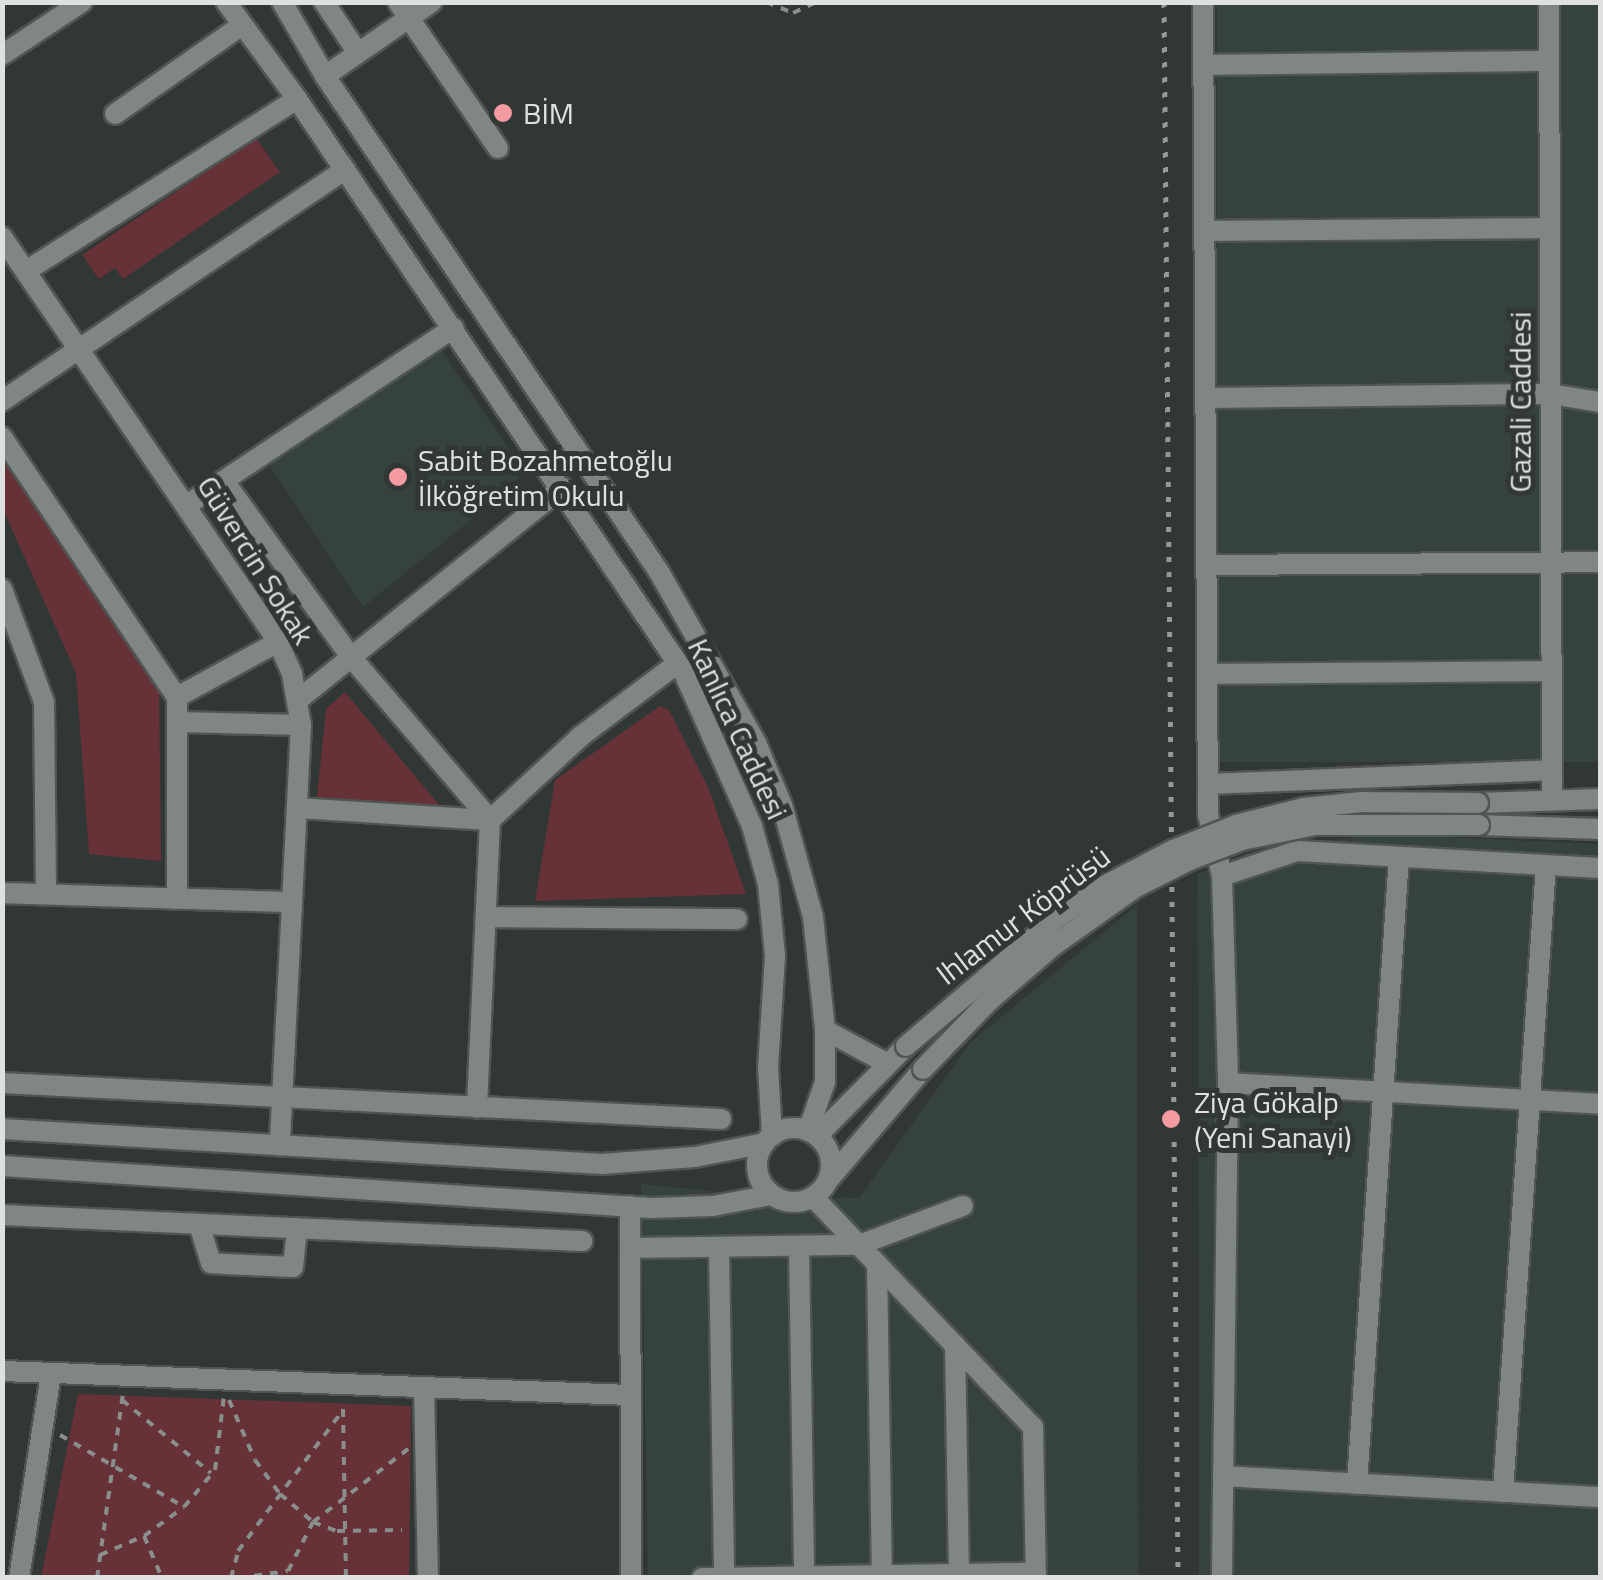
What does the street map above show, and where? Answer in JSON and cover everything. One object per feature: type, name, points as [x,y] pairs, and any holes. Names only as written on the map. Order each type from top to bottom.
[{"type":"street","points":[[2,55],[82,2]]},
{"type":"street","name":"Kanlıca Caddesi","points":[[226,2],[297,99],[678,663],[752,826],[768,884],[774,956],[768,1139]]},
{"type":"street","name":"Kanlıca Caddesi","points":[[282,2],[325,76],[556,415],[716,666],[763,758],[788,826],[812,917],[825,1030],[825,1082],[813,1134]]},
{"type":"street","points":[[324,2],[358,53]]},
{"type":"street","points":[[325,76],[358,53],[404,10],[432,2]]},
{"type":"street","points":[[1203,2],[1208,814],[1222,876],[1228,1083],[1222,1578]]},
{"type":"street","name":"Gazali Caddesi","points":[[1549,2],[1552,800]]},
{"type":"street","points":[[404,10],[498,148]]},
{"type":"street","points":[[116,114],[242,25]]},
{"type":"street","points":[[1204,65],[1549,61]]},
{"type":"street","points":[[26,271],[297,99]]},
{"type":"street","points":[[2,402],[345,170]]},
{"type":"street","points":[[1205,232],[1549,228]]},
{"type":"street","name":"Güvercin Sokak","points":[[2,237],[278,642],[298,700],[301,725],[280,1145]]},
{"type":"street","points":[[187,506],[453,328]]},
{"type":"street","points":[[1206,398],[1550,394],[1600,402]]},
{"type":"street","points":[[2,437],[178,697],[177,899]]},
{"type":"street","points":[[224,480],[351,658],[490,820],[477,1108]]},
{"type":"street","points":[[298,700],[562,488]]},
{"type":"street","points":[[1207,565],[1600,562]]},
{"type":"street","points":[[2,589],[44,702],[46,894]]},
{"type":"street","points":[[178,697],[278,642]]},
{"type":"street","points":[[297,808],[490,820],[582,736],[678,663]]},
{"type":"street","points":[[1208,674],[1551,670]]},
{"type":"street","points":[[178,722],[301,725]]},
{"type":"street","points":[[1208,784],[1552,770]]},
{"type":"street","name":"Ihlamur Köprüsü","points":[[813,1134],[886,1063],[1079,902],[1126,873],[1188,843],[1269,815],[1318,806],[1600,799]]},
{"type":"street","name":"Ihlamur Köprüsü","points":[[828,1180],[923,1069],[989,1001],[1054,945],[1136,887],[1190,860],[1242,840],[1315,825],[1600,829]]},
{"type":"street","points":[[1222,876],[1297,851],[1600,868]]},
{"type":"street","points":[[1356,1484],[1399,857]]},
{"type":"street","points":[[1503,1492],[1546,865]]},
{"type":"street","points":[[2,893],[292,902]]},
{"type":"street","points":[[486,917],[736,918]]},
{"type":"street","points":[[825,1030],[886,1063]]},
{"type":"street","points":[[1228,1083],[1600,1104]]},
{"type":"street","points":[[2,1084],[720,1119]]},
{"type":"street","points":[[2,1129],[602,1164],[696,1157],[768,1139],[790,1128],[813,1134],[828,1151],[828,1180],[813,1197],[790,1202],[772,1194],[698,1207],[630,1206],[2,1166]]},
{"type":"street","points":[[768,1139],[758,1170],[772,1194]]},
{"type":"street","points":[[702,1578],[1036,1576],[1034,1427],[813,1197]]},
{"type":"street","points":[[630,1206],[631,1578]]},
{"type":"street","points":[[630,1248],[860,1245],[963,1206]]},
{"type":"street","points":[[2,1215],[582,1242]]},
{"type":"street","points":[[200,1224],[211,1263],[244,1265],[293,1266],[297,1228]]},
{"type":"street","points":[[798,1246],[804,1577]]},
{"type":"street","points":[[719,1247],[724,1577]]},
{"type":"street","points":[[877,1264],[882,1576]]},
{"type":"street","points":[[955,1345],[958,1576]]},
{"type":"street","points":[[2,1371],[630,1396]]},
{"type":"street","points":[[20,1578],[51,1373]]},
{"type":"street","points":[[424,1388],[428,1578]]},
{"type":"street","points":[[1224,1476],[1600,1497]]},
{"type":"path","points":[[766,2],[792,13],[817,2]]},
{"type":"path","points":[[100,1555],[144,1536],[184,1507],[212,1474],[225,1391],[255,1460],[280,1494],[313,1522],[345,1532],[402,1530]]},
{"type":"path","points":[[97,1578],[122,1400],[212,1474]]},
{"type":"path","points":[[230,1578],[238,1551],[343,1410],[346,1578]]},
{"type":"path","points":[[43,1425],[184,1507]]},
{"type":"path","points":[[288,1571],[313,1522],[425,1436]]},
{"type":"path","points":[[144,1536],[162,1578]]},
{"type":"path","points":[[238,1578],[288,1571]]},
{"type":"path","points":[[288,1571],[292,1578]]},
{"type":"shaded area","points":[[1217,3],[1600,3],[1600,762],[1217,762]]},
{"type":"shaded area","points":[[256,138],[280,172],[123,279],[115,268],[99,279],[82,255]]},
{"type":"shaded area","name":"Sabit Bozahmetoğlu İlköğretim Okulu","points":[[435,341],[523,469],[513,486],[363,607],[264,457]]},
{"type":"shaded area","points":[[2,457],[159,688],[161,861],[89,854],[76,673],[3,509]]},
{"type":"shaded area","points":[[345,692],[440,806],[317,797],[326,709]]},
{"type":"shaded area","points":[[660,706],[669,710],[708,787],[746,894],[535,901],[555,780]]},
{"type":"shaded area","points":[[1379,834],[1600,844],[1600,1577],[1199,1577],[1198,874],[1253,851]]},
{"type":"shaded area","points":[[1137,905],[1138,1577],[648,1577],[641,1184],[772,1197],[859,1198],[971,1042]]},
{"type":"shaded area","points":[[78,1394],[411,1406],[409,1577],[41,1577]]},
{"type":"railway","points":[[1164,2],[1178,1578]]},
{"type":"place","name":"BİM","points":[[503,113]]},
{"type":"place","name":"Sabit Bozahmetoğlu İlköğretim Okulu","points":[[398,477]]},
{"type":"place","name":"Ziya Gökalp (Yeni Sanayi)","points":[[1171,1119]]}]
